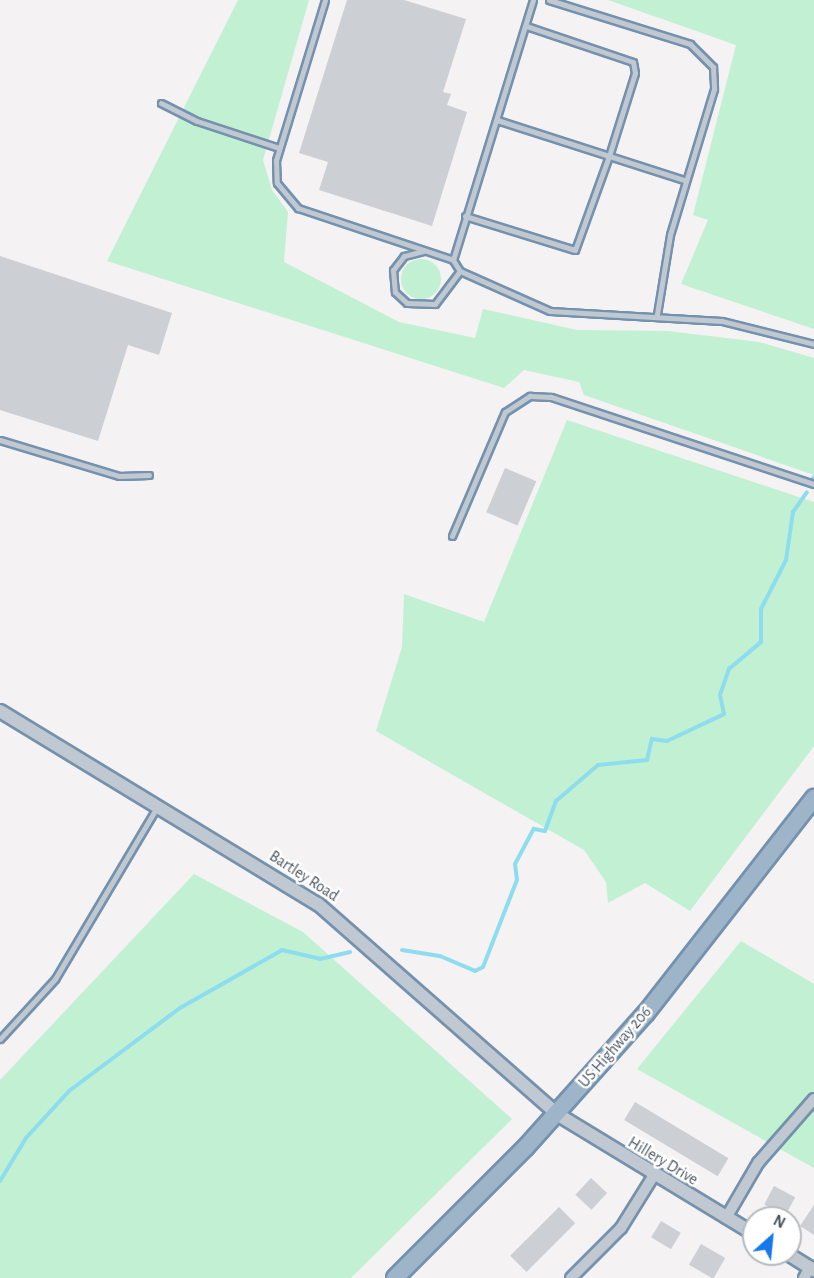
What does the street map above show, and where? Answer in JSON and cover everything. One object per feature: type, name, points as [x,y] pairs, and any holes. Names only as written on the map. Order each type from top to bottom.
[{"type":"highway","name":"US Highway 206","points":[[395,1278],[557,1114],[688,962],[814,798]]},
{"type":"street","name":"Bartley Road","points":[[0,711],[337,917],[557,1114]]},
{"type":"street","points":[[726,1218],[758,1163],[814,1099]]},
{"type":"street","name":"Hillery Drive","points":[[557,1114],[742,1227]]},
{"type":"street","points":[[571,1278],[621,1228],[654,1175]]},
{"type":"lane","points":[[325,0],[279,148],[277,183],[298,208],[453,260],[460,271],[550,311],[657,314],[746,325],[814,344]]},
{"type":"lane","points":[[453,260],[533,0]]},
{"type":"lane","points":[[549,0],[690,44],[707,56],[715,81],[684,180],[657,314]]},
{"type":"lane","points":[[465,216],[578,249],[609,156],[635,73],[633,62],[526,26]]},
{"type":"lane","points":[[161,103],[196,121],[279,148]]},
{"type":"lane","points":[[496,120],[684,180]]},
{"type":"lane","points":[[428,252],[408,253],[393,270],[395,292],[407,303],[435,304],[460,271]]},
{"type":"lane","points":[[452,536],[505,412],[530,396],[550,397],[814,484]]},
{"type":"lane","points":[[0,440],[119,476],[149,475]]},
{"type":"lane","points":[[0,1039],[55,979],[158,806]]},
{"type":"green space","points":[[238,0],[309,0],[263,160],[272,190],[288,212],[284,262],[399,322],[475,338],[483,309],[577,330],[668,331],[759,342],[814,358],[814,475],[584,395],[579,382],[524,370],[504,388],[107,261]]},
{"type":"green space","points":[[608,0],[814,0],[814,329],[681,284],[708,220],[693,215],[736,45]]},
{"type":"green space","points":[[421,259],[429,260],[435,265],[440,271],[440,287],[435,293],[429,298],[421,299],[413,298],[407,293],[402,287],[401,279],[402,271],[407,265],[413,260]]},
{"type":"green space","points":[[567,420],[814,502],[814,746],[690,911],[645,883],[608,903],[606,882],[584,850],[376,731],[402,647],[404,594],[484,622]]},
{"type":"green space","points":[[194,874],[303,932],[512,1119],[351,1278],[0,1278],[0,1080]]},
{"type":"green space","points":[[741,941],[814,984],[814,1168],[637,1069]]},
{"type":"building","points":[[347,0],[404,0],[466,19],[443,92],[451,94],[447,105],[467,112],[432,226],[319,190],[328,162],[299,153]]},
{"type":"building","points":[[0,256],[172,313],[159,355],[128,345],[98,441],[0,410]]},
{"type":"building","points":[[505,468],[536,481],[518,525],[486,512]]},
{"type":"building","points":[[635,1102],[728,1158],[718,1176],[624,1120]]},
{"type":"building","points":[[591,1178],[607,1193],[591,1210],[575,1195]]},
{"type":"building","points":[[774,1186],[795,1197],[791,1206],[764,1205]]},
{"type":"building","points":[[814,1205],[814,1235],[802,1227],[802,1223]]},
{"type":"building","points":[[559,1207],[575,1223],[526,1272],[510,1256]]},
{"type":"building","points":[[661,1221],[681,1233],[671,1249],[651,1237]]},
{"type":"building","points":[[701,1244],[725,1258],[714,1278],[689,1265]]},
{"type":"waterway","points":[[402,950],[440,956],[475,971],[483,967],[517,880],[515,864],[534,829],[545,831],[556,801],[598,765],[647,760],[652,739],[667,741],[724,714],[720,695],[729,669],[761,642],[761,609],[786,560],[793,512],[807,492]]},
{"type":"waterway","points":[[0,1181],[26,1138],[69,1091],[180,1008],[282,950],[320,959],[350,952]]}]
